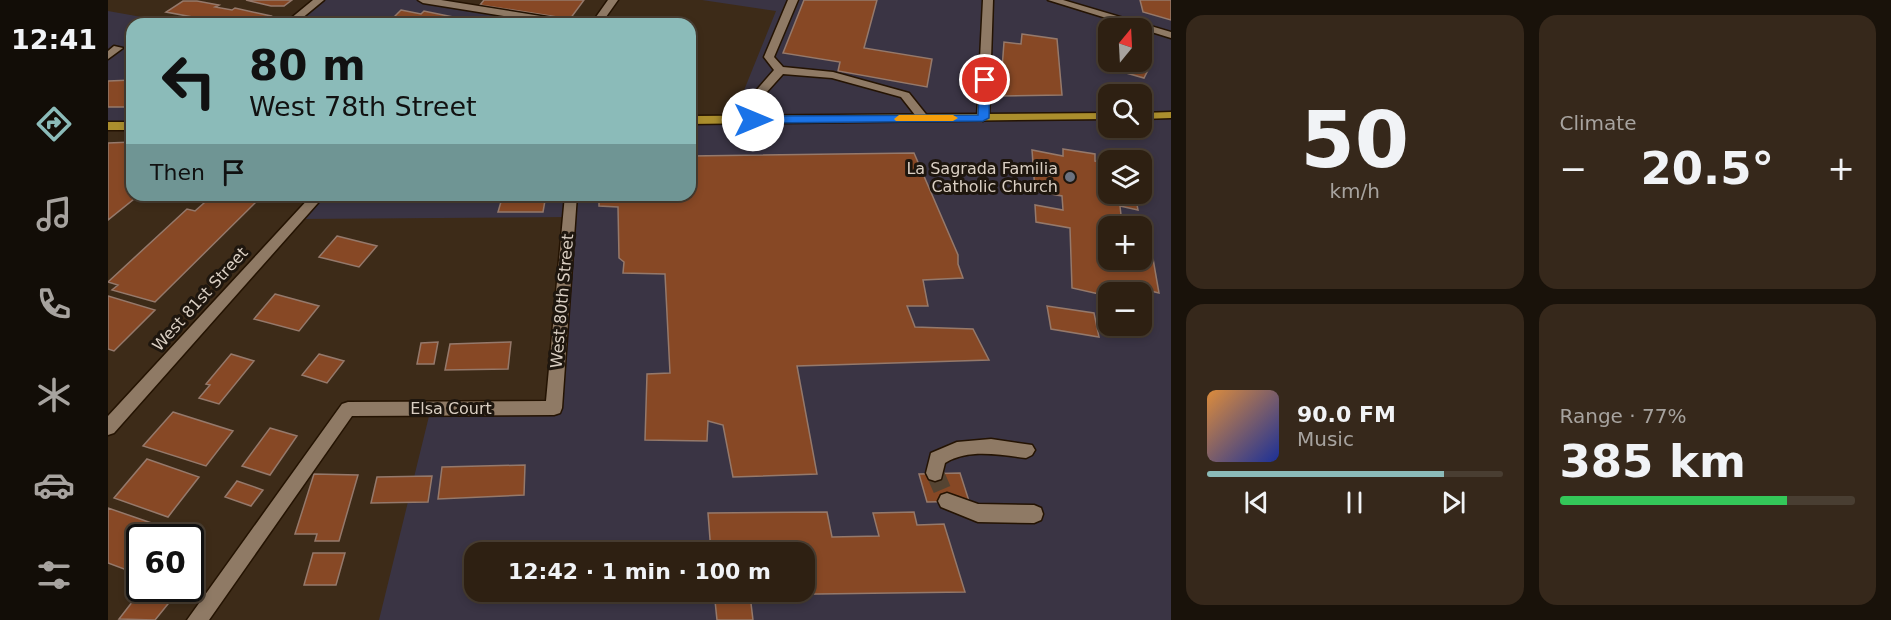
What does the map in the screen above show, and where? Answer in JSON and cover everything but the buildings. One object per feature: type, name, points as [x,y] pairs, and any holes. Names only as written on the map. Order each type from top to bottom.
[{"type":"main road","points":[[1152,116],[1171,115]]},
{"type":"main road","points":[[696,120],[1098,116]]},
{"type":"main road","points":[[108,126],[126,126]]},
{"type":"street","points":[[296,18],[319,0]]},
{"type":"street","points":[[423,0],[535,18]]},
{"type":"street","points":[[600,18],[613,0]]},
{"type":"street","points":[[793,0],[769,57],[780,70],[832,75],[905,95],[923,118]]},
{"type":"street","points":[[983,118],[988,0]]},
{"type":"street","points":[[1053,0],[1171,35]]},
{"type":"street","points":[[108,56],[118,48]]},
{"type":"street","points":[[753,120],[760,93],[780,70]]},
{"type":"street","name":"West 81st Street","points":[[108,428],[314,201]]},
{"type":"street","name":"West 80th Street","points":[[554,408],[571,201]]},
{"type":"street","name":"Elsa Court","points":[[197,620],[348,409],[554,408]]},
{"type":"street","points":[[935,474],[937,459],[946,452],[961,448],[1026,450]]},
{"type":"street","points":[[947,501],[956,508],[976,514],[1034,514]]},
{"type":"shaded area","points":[[319,0],[424,0],[535,18],[296,18]]},
{"type":"shaded area","points":[[702,0],[1171,0],[1171,620],[379,620],[431,408],[554,408],[569,217],[297,219],[314,201],[696,201],[696,120],[732,120],[776,11]]},
{"type":"shaded area","points":[[108,11],[147,18],[126,18],[126,126],[108,126]]},
{"type":"tunnel","points":[[935,473],[947,501]]},
{"type":"slow traffic","points":[[899,119],[953,118]]},
{"type":"place","name":"La Sagrada Familia Catholic Church","points":[[1070,177]]},
{"type":"route","points":[[753,120],[983,118],[985,80]]}]
